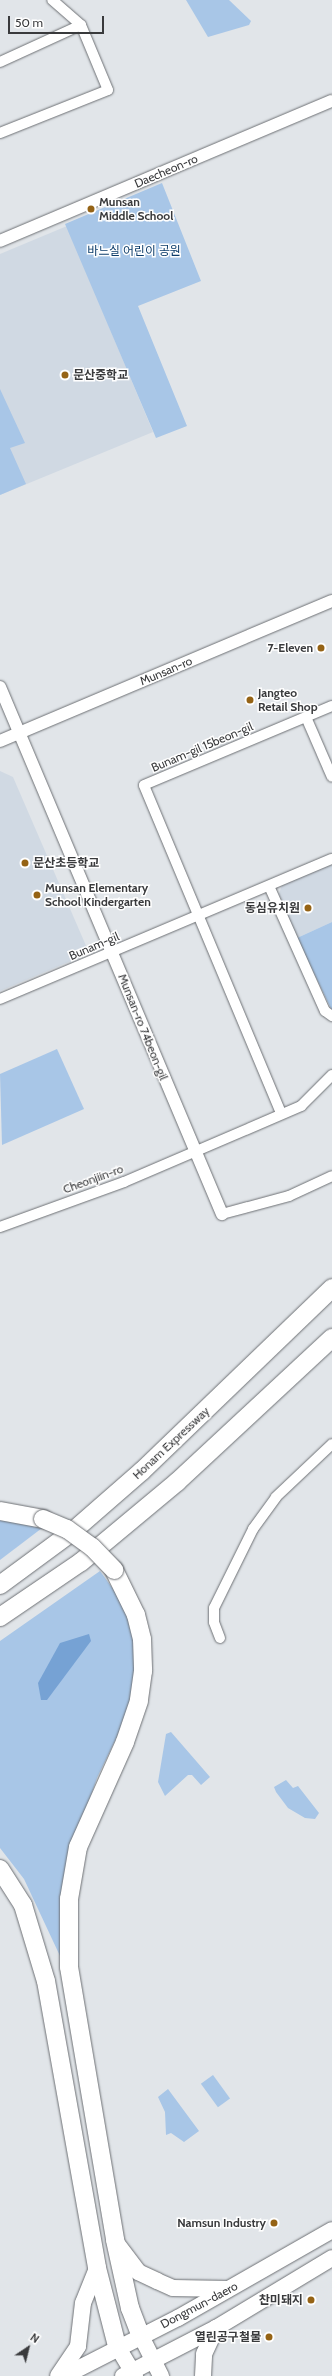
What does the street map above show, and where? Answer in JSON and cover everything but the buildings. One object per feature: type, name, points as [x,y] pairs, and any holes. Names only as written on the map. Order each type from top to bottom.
[{"type":"highway","name":"Honam Expressway","points":[[0,1585],[72,1532],[142,1470],[332,1288]]},
{"type":"highway","points":[[0,1617],[81,1562],[177,1482],[332,1338]]},
{"type":"highway","points":[[0,1511],[43,1519],[67,1529],[92,1547],[114,1570],[136,1615],[142,1639],[143,1671],[139,1701],[125,1742],[78,1847],[69,1899],[69,1967],[115,2240],[130,2308],[140,2334]]},
{"type":"highway","points":[[0,1869],[22,1905],[46,1981],[97,2268],[117,2346]]},
{"type":"main road","name":"Dongmun-daero","points":[[64,2376],[117,2346],[230,2289],[332,2230]]},
{"type":"main road","points":[[115,2240],[138,2272],[157,2281],[174,2288],[230,2289]]},
{"type":"main road","points":[[117,2346],[130,2374],[153,2359],[216,2328],[332,2258]]},
{"type":"main road","points":[[58,2376],[78,2346],[83,2303],[97,2268]]},
{"type":"main road","points":[[203,2376],[204,2354],[216,2328]]},
{"type":"main road","points":[[140,2334],[161,2376]]},
{"type":"street","points":[[0,133],[108,90],[81,26],[52,0]]},
{"type":"street","points":[[0,62],[81,26]]},
{"type":"street","name":"Daecheon-ro","points":[[0,241],[332,101]]},
{"type":"street","name":"Munsan-ro","points":[[0,741],[332,601]]},
{"type":"street","name":"Munsan-ro 74beon-gil","points":[[0,687],[113,952],[194,1151],[222,1214],[289,1196],[332,1176]]},
{"type":"street","name":"Bunam-gil 15beon-gil","points":[[197,915],[144,785],[332,706]]},
{"type":"street","points":[[306,717],[332,777]]},
{"type":"street","name":"Bunam-gil","points":[[0,998],[113,952],[197,915],[332,859]]},
{"type":"street","points":[[269,886],[325,1011],[332,1016]]},
{"type":"street","points":[[197,915],[280,1113]]},
{"type":"street","name":"Cheonjiin-ro","points":[[0,1227],[124,1182],[280,1113],[301,1106],[332,1075]]},
{"type":"street","points":[[220,1638],[214,1622],[214,1608],[253,1529],[276,1498],[332,1444]]},
{"type":"shaded area","name":"문산중학교","points":[[67,226],[153,432],[0,495],[0,254]]},
{"type":"shaded area","name":"문산초등학교","points":[[0,771],[13,777],[87,948],[85,955],[0,991]]},
{"type":"shaded area","name":"동심유치원","points":[[332,864],[332,922],[297,938],[279,894],[282,885]]},
{"type":"shaded area","points":[[89,1634],[91,1641],[47,1700],[41,1700],[38,1683],[60,1643]]},
{"type":"green space","points":[[186,0],[229,0],[251,21],[249,25],[208,37]]},
{"type":"green space","name":"바느실 어린이 공원","points":[[162,183],[201,281],[138,306],[187,426],[156,438],[65,224]]},
{"type":"green space","points":[[0,389],[25,443],[10,448],[26,484],[0,495]]},
{"type":"green space","points":[[332,922],[332,1011],[297,938]]},
{"type":"green space","points":[[57,1049],[84,1109],[2,1145],[0,1074]]},
{"type":"green space","points":[[0,1511],[50,1522],[0,1560]]},
{"type":"green space","points":[[100,1571],[124,1604],[140,1660],[126,1718],[97,1778],[71,1854],[60,1956],[24,1879],[0,1848],[0,1641]]},
{"type":"green space","points":[[171,1732],[210,1777],[201,1785],[192,1775],[188,1775],[165,1796],[158,1782],[166,1734]]},
{"type":"green space","points":[[286,1780],[293,1788],[298,1786],[319,1813],[315,1819],[305,1818],[288,1808],[276,1792],[274,1787]]},
{"type":"green space","points":[[213,2075],[230,2098],[218,2107],[201,2084]]},
{"type":"green space","points":[[168,2089],[199,2131],[184,2142],[171,2133],[166,2135],[165,2112],[158,2097]]},
{"type":"place","name":"Munsan Middle School","points":[[91,209]]},
{"type":"place","name":"문산중학교","points":[[65,375]]},
{"type":"place","name":"7-Eleven","points":[[321,648]]},
{"type":"place","name":"Jangteo Retail Shop","points":[[250,700]]},
{"type":"place","name":"문산초등학교","points":[[25,863]]},
{"type":"place","name":"Munsan Elementary School Kindergarten","points":[[37,895]]},
{"type":"place","name":"동심유치원","points":[[308,908]]},
{"type":"place","name":"Namsun Industry","points":[[274,2223]]},
{"type":"place","name":"찬미돼지","points":[[311,2300]]},
{"type":"place","name":"열린공구철물","points":[[269,2337]]}]
